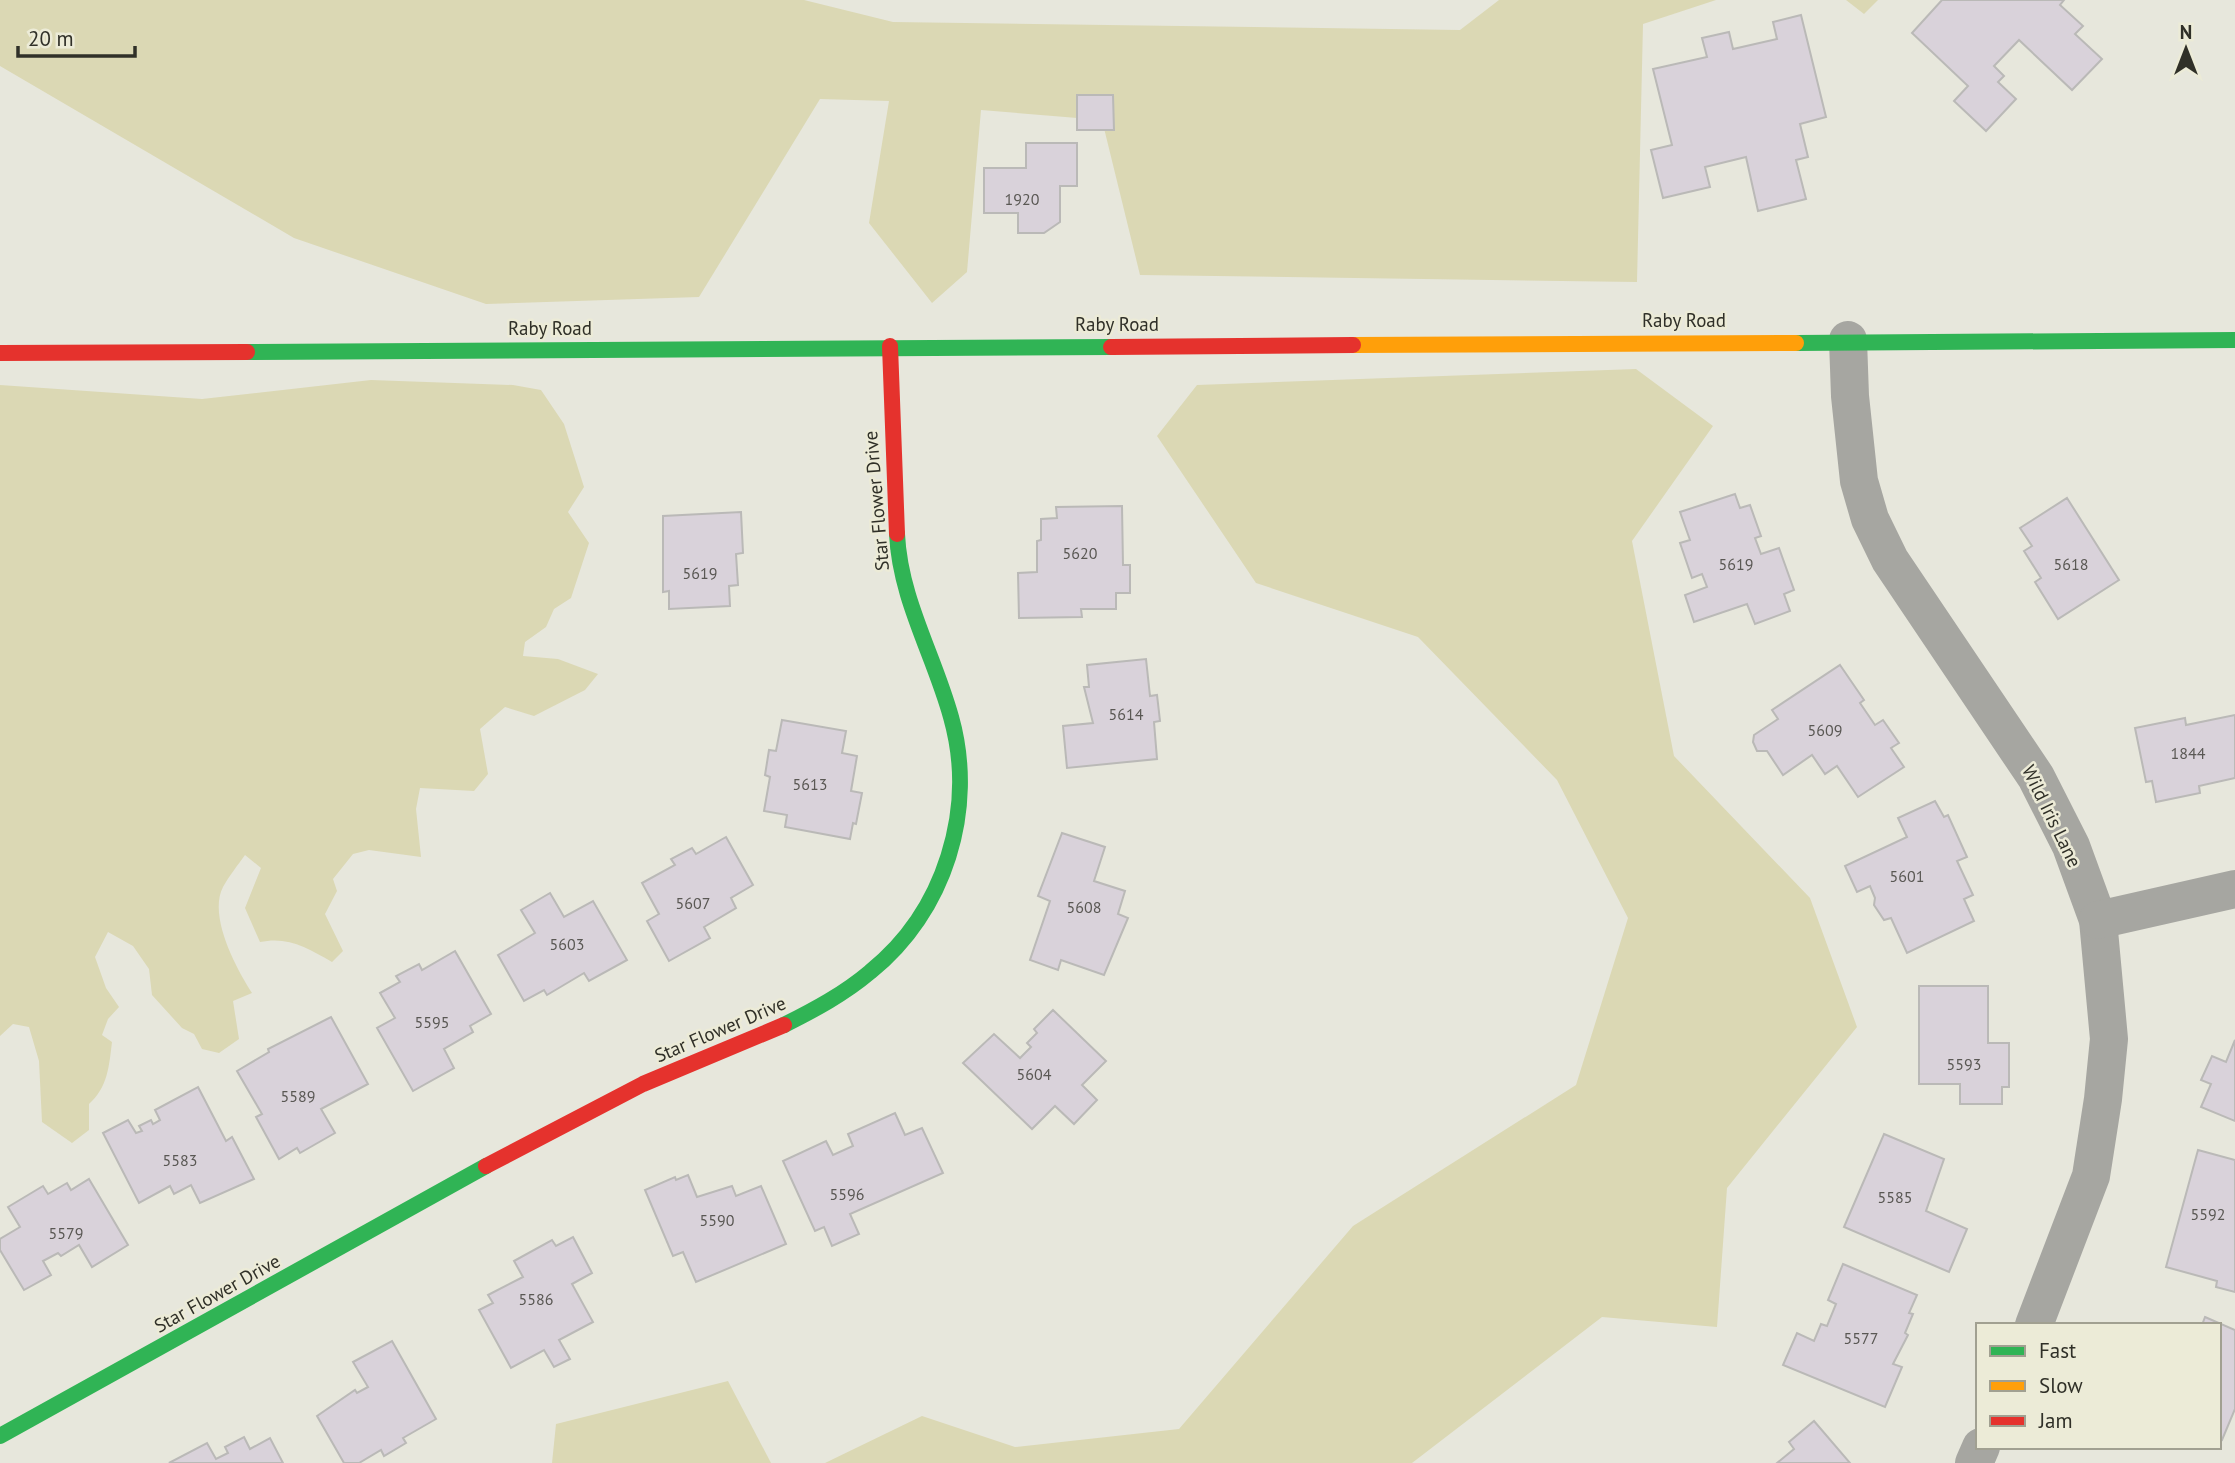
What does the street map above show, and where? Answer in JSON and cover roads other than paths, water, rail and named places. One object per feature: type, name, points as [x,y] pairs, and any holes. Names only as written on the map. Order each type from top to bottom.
[{"type":"street","name":"Raby Road","points":[[0,353],[1848,340],[2235,340]]},
{"type":"street","name":"Wild Iris Lane","points":[[1848,340],[1858,470],[1870,519],[1890,560],[2036,777],[2071,846],[2098,920],[2109,1040],[2104,1099],[2091,1176],[2035,1323]]},
{"type":"street","name":"Star Flower Drive","points":[[0,1436],[615,1097],[803,1016],[847,990],[901,942],[930,900],[943,874],[958,821],[961,769],[951,707],[922,637],[900,568],[892,483],[890,346]]},
{"type":"street","points":[[2098,920],[2235,889]]}]
